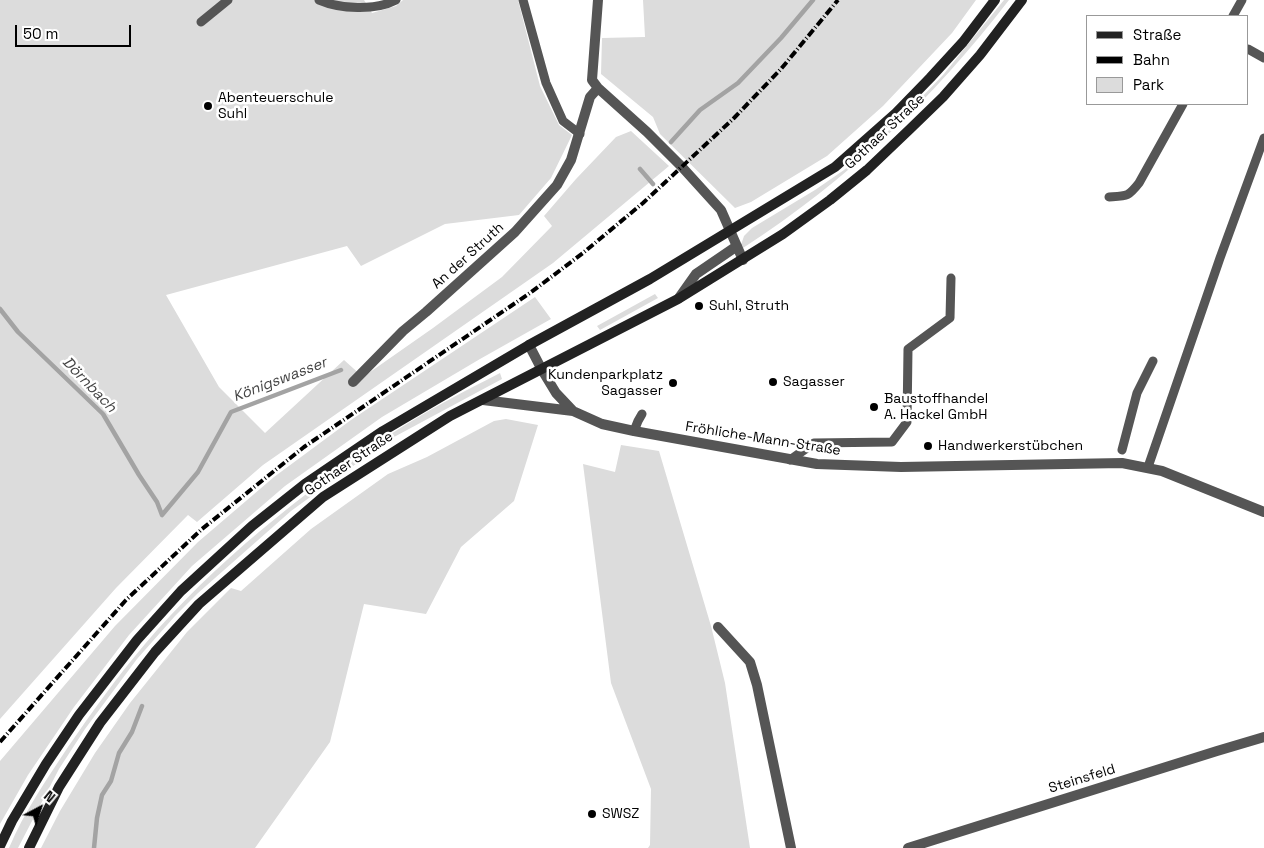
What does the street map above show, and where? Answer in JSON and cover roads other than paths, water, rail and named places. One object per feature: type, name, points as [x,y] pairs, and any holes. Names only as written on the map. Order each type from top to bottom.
[{"type":"main road","name":"Gothaer Straße","points":[[0,846],[12,820],[79,714],[136,640],[174,598],[252,526],[305,484],[383,432],[529,345],[650,279],[835,168],[852,154],[930,78],[963,42],[995,0]]},
{"type":"main road","name":"Gothaer Straße","points":[[29,848],[59,787],[100,723],[155,652],[199,604],[322,497],[420,434],[678,298],[783,234],[830,200],[866,170],[943,97],[980,55],[1022,0]]},
{"type":"street","points":[[598,0],[592,80],[598,88],[647,132],[682,167],[721,210],[743,260]]},
{"type":"street","name":"An der Struth","points":[[352,382],[403,331],[515,232],[557,185],[571,160],[590,97],[598,88]]},
{"type":"street","points":[[678,298],[696,274],[737,246]]},
{"type":"street","name":"Fröhliche-Mann-Straße","points":[[529,345],[556,393],[573,411],[602,424],[817,464],[876,467],[1122,463],[1148,467],[1194,482],[1264,512]]},
{"type":"street","points":[[482,400],[573,411]]},
{"type":"street","points":[[718,628],[750,662],[757,685],[791,848]]},
{"type":"street","name":"Steinsfeld","points":[[908,848],[1190,759],[1264,738]]},
{"type":"lane","points":[[202,22],[228,0]]},
{"type":"lane","points":[[319,0],[328,4],[369,8],[396,0]]},
{"type":"lane","points":[[523,0],[546,83],[563,121],[580,134]]},
{"type":"lane","points":[[1234,15],[1242,0]]},
{"type":"lane","points":[[1249,50],[1264,58]]},
{"type":"lane","points":[[1109,197],[1122,197],[1131,194],[1182,105]]},
{"type":"lane","points":[[1148,467],[1220,258],[1264,138]]},
{"type":"lane","points":[[790,460],[814,443],[892,442],[907,422],[908,349],[950,318],[951,278]]},
{"type":"lane","points":[[1122,450],[1137,393],[1153,361]]},
{"type":"lane","points":[[634,431],[642,414]]},
{"type":"waterway","name":"Königswasser","points":[[671,142],[700,110],[738,83],[781,38],[813,0]]},
{"type":"waterway","name":"Königswasser","points":[[640,169],[653,184]]},
{"type":"waterway","name":"Dörnbach","points":[[0,309],[18,332],[103,414],[157,502],[162,515]]},
{"type":"waterway","name":"Königswasser","points":[[162,515],[198,472],[231,412],[341,370]]},
{"type":"waterway","name":"Dörnbach","points":[[94,848],[97,818],[102,795],[111,781],[119,753],[132,732],[142,706]]},
{"type":"railway","points":[[0,742],[126,600],[202,529],[304,447],[530,293],[583,253],[643,203],[734,118],[781,69],[838,0]]},
{"type":"place","name":"Abenteuerschule Suhl","points":[[208,106]]},
{"type":"place","name":"Suhl, Struth","points":[[699,306]]},
{"type":"place","name":"Sagasser","points":[[773,382]]},
{"type":"place","name":"Kundenparkplatz Sagasser","points":[[673,383]]},
{"type":"place","name":"Baustoffhandel A. Hackel GmbH","points":[[874,407]]},
{"type":"place","name":"Handwerkerstübchen","points":[[928,446]]},
{"type":"place","name":"SWSZ","points":[[592,814]]}]
